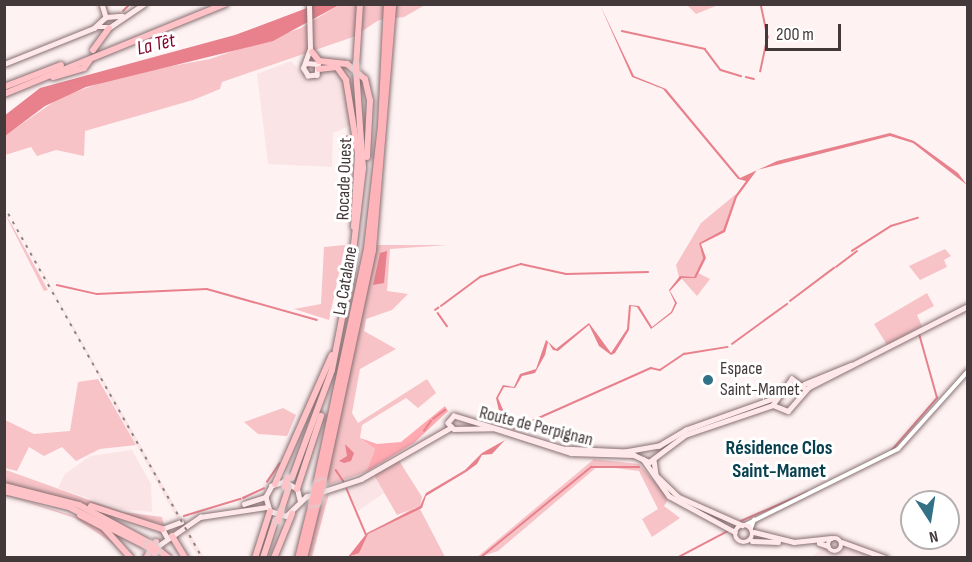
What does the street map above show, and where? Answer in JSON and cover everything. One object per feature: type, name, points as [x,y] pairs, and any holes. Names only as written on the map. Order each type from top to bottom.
[{"type":"highway","points":[[4,92],[62,65],[226,4]]},
{"type":"highway","name":"Rocade Ouest","points":[[290,478],[327,387],[346,303],[363,150],[355,67],[359,4]]},
{"type":"highway","name":"La Catalane","points":[[387,4],[389,23]]},
{"type":"highway","name":"La Catalane","points":[[298,558],[319,484],[367,248],[392,4]]},
{"type":"highway","points":[[4,92],[47,77],[213,7]]},
{"type":"highway","points":[[93,50],[110,24]]},
{"type":"highway","points":[[311,52],[319,61],[340,62],[360,73],[369,91],[356,225]]},
{"type":"highway","points":[[47,77],[84,68],[89,61]]},
{"type":"highway","points":[[318,65],[340,62]]},
{"type":"highway","points":[[318,65],[336,67],[346,80],[358,153],[356,225]]},
{"type":"highway","name":"Rocade Ouest","points":[[265,558],[333,355],[356,225]]},
{"type":"highway","points":[[298,490],[337,362],[346,303]]},
{"type":"highway","points":[[275,484],[333,355]]},
{"type":"highway","points":[[5,489],[27,490],[164,530]]},
{"type":"highway","points":[[5,489],[69,507],[153,547],[161,558]]},
{"type":"highway","points":[[5,489],[92,521],[131,558]]},
{"type":"highway","points":[[27,490],[97,513],[169,558]]},
{"type":"highway","name":"La Catalane","points":[[303,558],[314,502]]},
{"type":"highway","points":[[255,558],[268,509]]},
{"type":"highway","points":[[274,558],[292,514]]},
{"type":"highway","points":[[171,535],[185,558]]},
{"type":"highway","points":[[146,558],[153,547]]},
{"type":"main road","points":[[102,4],[104,19],[110,24]]},
{"type":"main road","points":[[4,63],[110,24],[144,4]]},
{"type":"main road","points":[[310,4],[311,52],[306,63],[308,76],[318,65]]},
{"type":"main road","points":[[104,19],[110,24]]},
{"type":"main road","points":[[94,28],[104,19]]},
{"type":"main road","points":[[311,52],[318,65]]},
{"type":"main road","points":[[306,63],[318,65]]},
{"type":"main road","points":[[773,402],[788,411],[805,387],[968,306]]},
{"type":"main road","points":[[655,458],[685,435],[773,402],[792,379],[805,387]]},
{"type":"main road","points":[[773,402],[652,446],[656,475],[679,497],[752,530],[794,542],[831,538],[886,558]]},
{"type":"main road","points":[[146,558],[171,535],[212,513],[268,509],[292,514],[300,502],[361,479],[449,425],[452,416],[460,423]]},
{"type":"main road","points":[[153,547],[164,530],[266,497],[275,484],[298,490],[357,478],[449,425],[460,423]]},
{"type":"main road","name":"Route de Perpignan","points":[[460,423],[574,451],[652,446]]},
{"type":"main road","name":"Route de Perpignan","points":[[460,423],[493,428],[571,453],[655,458]]},
{"type":"main road","points":[[644,447],[642,458],[669,496],[735,532],[741,543],[752,541],[828,546],[833,552],[841,550],[879,558]]},
{"type":"main road","points":[[298,490],[300,502]]},
{"type":"main road","points":[[266,497],[268,509]]},
{"type":"main road","points":[[735,532],[744,525]]},
{"type":"main road","points":[[164,530],[171,535]]},
{"type":"main road","points":[[164,530],[171,535]]},
{"type":"main road","points":[[752,530],[752,541]]},
{"type":"main road","points":[[828,546],[831,538]]},
{"type":"main road","points":[[841,550],[842,543]]},
{"type":"street","points":[[744,525],[898,449],[968,371]]},
{"type":"street","points":[[752,530],[754,519]]},
{"type":"shaded area","name":"La Têt","points":[[315,5],[339,5],[273,41],[86,87],[45,106],[5,136],[4,116],[40,88],[235,35]]},
{"type":"shaded area","points":[[339,5],[425,5],[404,17],[379,20],[353,37],[222,82],[220,89],[193,100],[85,131],[84,156],[56,150],[37,156],[31,147],[5,155],[4,136],[61,97],[123,75],[210,59],[301,28]]},
{"type":"shaded area","points":[[600,5],[634,76],[666,89],[740,178],[757,170],[737,197],[725,232],[701,244],[706,258],[696,278],[682,278],[670,291],[677,303],[672,313],[651,329],[637,307],[631,306],[629,330],[615,353],[611,355],[599,346],[589,325],[558,351],[553,350],[548,342],[545,355],[535,373],[522,376],[515,388],[504,387],[498,398],[504,412],[503,428],[496,398],[503,385],[514,387],[520,374],[536,369],[546,340],[556,349],[589,323],[611,353],[627,329],[629,305],[639,306],[652,327],[671,312],[675,303],[669,290],[680,276],[694,277],[703,258],[699,243],[723,230],[735,196],[746,181],[738,179],[663,89],[632,77]]},
{"type":"shaded area","points":[[687,5],[718,5],[696,14]]},
{"type":"shaded area","points":[[291,61],[307,79],[333,68],[344,77],[351,125],[333,133],[332,167],[268,164],[257,74]]},
{"type":"shaded area","points":[[890,133],[914,141],[958,173],[967,185],[913,143],[890,136],[758,170],[777,161]]},
{"type":"shaded area","points":[[347,135],[352,139],[352,172],[341,165],[339,141]]},
{"type":"shaded area","points":[[736,194],[723,230],[699,243],[703,258],[694,277],[679,277],[676,265],[701,223]]},
{"type":"shaded area","points":[[4,203],[181,517],[177,519]]},
{"type":"shaded area","points":[[4,212],[12,225],[48,290],[44,291]]},
{"type":"shaded area","points":[[345,245],[329,320],[294,309],[321,304],[324,247]]},
{"type":"shaded area","points":[[377,245],[448,245],[390,249],[387,291],[408,294],[392,310],[366,319],[364,331],[396,349],[360,369],[352,413],[358,423],[427,379],[436,393],[418,408],[406,398],[362,425],[360,438],[375,449],[366,472],[325,486]]},
{"type":"shaded area","points":[[945,249],[951,256],[944,260],[947,267],[920,280],[909,266]]},
{"type":"shaded area","points":[[387,251],[384,283],[373,285],[380,253]]},
{"type":"shaded area","points":[[696,272],[710,279],[697,296],[681,278],[696,278]]},
{"type":"shaded area","points":[[927,293],[934,306],[917,315],[922,326],[887,345],[874,324]]},
{"type":"shaded area","points":[[98,379],[136,445],[100,449],[76,461],[62,447],[44,456],[29,447],[17,471],[5,468],[5,420],[34,434],[70,431],[78,382]]},
{"type":"shaded area","points":[[445,406],[448,411],[414,443],[366,472],[375,449],[360,438],[377,444],[401,442]]},
{"type":"shaded area","points":[[283,408],[296,415],[287,436],[258,434],[244,422]]},
{"type":"shaded area","points":[[505,440],[492,454],[482,455],[477,464],[426,496],[422,508],[368,534],[359,553],[348,557],[367,533],[420,506],[426,493],[465,470],[482,453]]},
{"type":"shaded area","points":[[345,444],[354,453],[351,461],[344,463],[339,461],[347,456]]},
{"type":"shaded area","points":[[132,450],[151,484],[152,512],[122,509],[58,488],[65,474],[90,456]]},
{"type":"shaded area","points":[[398,459],[422,497],[420,506],[397,515],[374,475]]},
{"type":"shaded area","points":[[594,459],[639,464],[669,498],[664,506],[680,518],[652,537],[642,519],[658,509],[639,471],[598,466],[498,551],[476,558]]},
{"type":"shaded area","points":[[6,470],[123,512],[162,517],[164,525],[5,483]]},
{"type":"shaded area","points":[[374,475],[384,493],[358,511],[347,489]]},
{"type":"shaded area","points":[[329,494],[312,557],[307,558],[322,496]]},
{"type":"shaded area","points":[[5,495],[81,518],[103,529],[121,549],[75,518]]},
{"type":"shaded area","points":[[412,509],[420,509],[445,557],[351,558],[368,534]]},
{"type":"shaded area","points":[[186,526],[204,557],[198,557],[182,528]]},
{"type":"shaded area","points":[[825,547],[834,554],[846,549],[873,557],[810,558]]},
{"type":"waterway","points":[[123,11],[130,4]]},
{"type":"waterway","points":[[761,4],[768,37],[761,71]]},
{"type":"waterway","points":[[622,31],[705,49],[721,70],[741,76]]},
{"type":"waterway","points":[[746,77],[754,79]]},
{"type":"waterway","points":[[852,251],[891,226],[918,218]]},
{"type":"waterway","points":[[836,267],[857,251]]},
{"type":"waterway","points":[[441,306],[480,277],[521,264],[566,274],[648,272]]},
{"type":"waterway","points":[[790,301],[834,268]]},
{"type":"waterway","points":[[57,285],[97,294],[207,289],[317,320]]},
{"type":"waterway","points":[[732,344],[787,304]]},
{"type":"waterway","points":[[438,313],[447,326]]},
{"type":"waterway","points":[[892,450],[937,398],[919,334]]},
{"type":"waterway","points":[[514,429],[651,368],[660,370],[684,354],[727,347]]},
{"type":"waterway","points":[[433,419],[445,410]]},
{"type":"waterway","points":[[424,431],[431,421]]},
{"type":"waterway","points":[[267,482],[279,464]]},
{"type":"waterway","points":[[480,558],[591,467],[639,467]]},
{"type":"waterway","points":[[336,470],[344,482]]},
{"type":"waterway","points":[[243,498],[264,488]]},
{"type":"waterway","points":[[347,489],[366,534]]},
{"type":"waterway","points":[[667,490],[675,497]]},
{"type":"waterway","points":[[741,521],[808,492]]},
{"type":"waterway","points":[[184,516],[240,499]]},
{"type":"waterway","points":[[690,505],[727,521]]},
{"type":"waterway","points":[[677,558],[728,531]]},
{"type":"railway","points":[[4,206],[202,558]]},
{"type":"place","name":"Espace Saint-Mamet","points":[[708,380]]},
{"type":"district","name":"Résidence Clos Saint-Mamet","points":[[779,460]]}]
